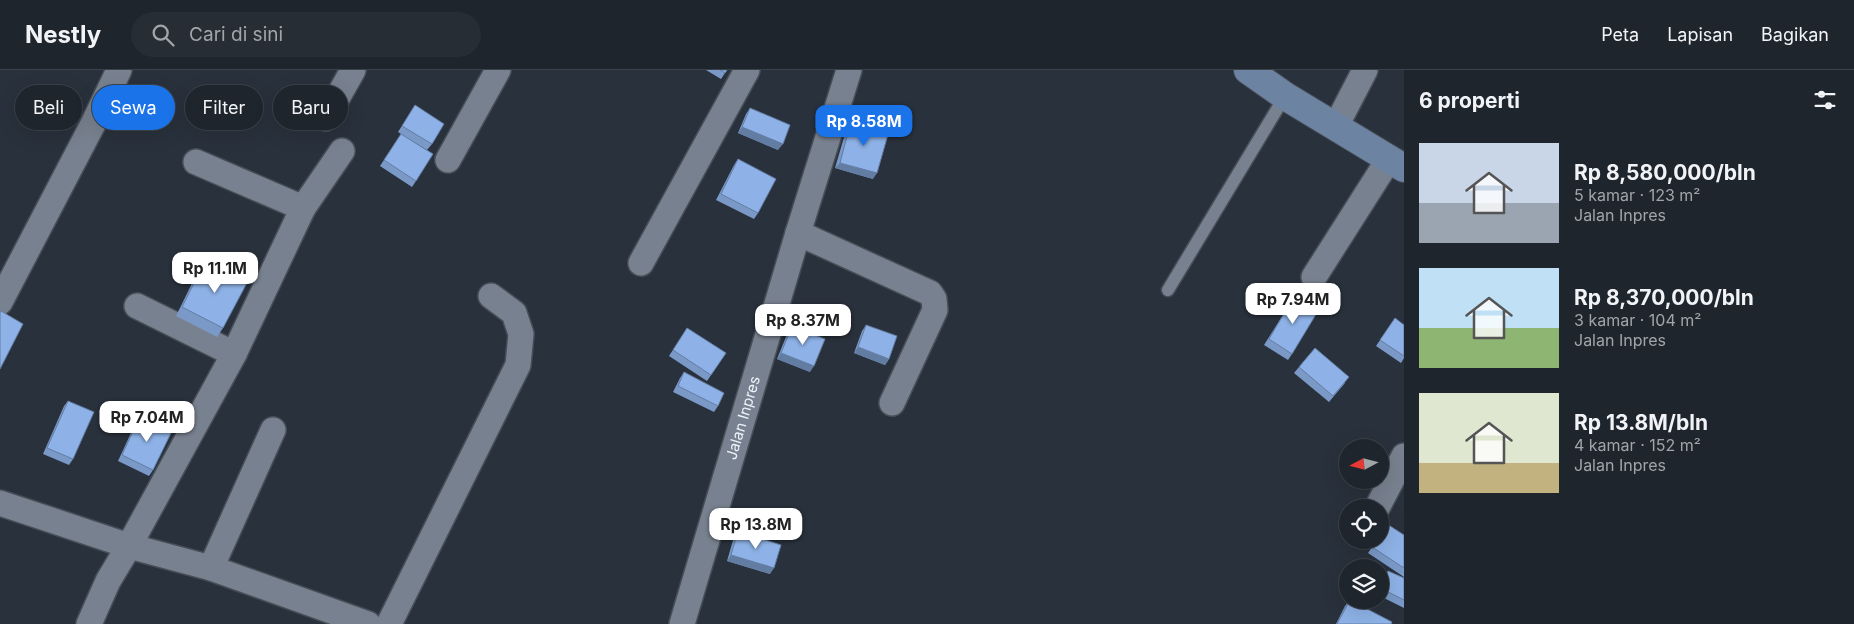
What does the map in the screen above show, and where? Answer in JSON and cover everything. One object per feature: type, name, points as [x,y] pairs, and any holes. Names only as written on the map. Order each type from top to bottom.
[{"type":"main road","points":[[1248,70],[1285,96],[1396,163]]},
{"type":"street","points":[[0,302],[90,131],[119,70]]},
{"type":"street","points":[[345,85],[353,70]]},
{"type":"street","points":[[448,160],[498,70]]},
{"type":"street","points":[[641,263],[747,70]]},
{"type":"street","name":"Jalan Inpres","points":[[682,624],[798,233],[849,70]]},
{"type":"street","points":[[1336,126],[1365,70]]},
{"type":"street","points":[[89,624],[108,582],[234,354],[302,208],[342,151]]},
{"type":"street","points":[[196,162],[302,208]]},
{"type":"street","points":[[1314,277],[1396,163]]},
{"type":"street","points":[[798,233],[930,293],[934,298],[935,310],[892,403]]},
{"type":"street","points":[[389,624],[518,365],[522,334],[514,313],[490,296]]},
{"type":"street","points":[[137,306],[234,354]]},
{"type":"street","points":[[211,568],[273,430]]},
{"type":"street","points":[[1382,499],[1404,456]]},
{"type":"street","points":[[0,503],[129,546],[211,568],[368,624]]},
{"type":"lane","points":[[1168,290],[1285,96]]},
{"type":"building","points":[[415,105],[444,124],[432,144],[402,126]]},
{"type":"building","points":[[750,108],[790,125],[783,144],[742,127]]},
{"type":"building","points":[[851,121],[889,131],[877,173],[840,163]]},
{"type":"building","points":[[401,134],[433,154],[416,181],[384,160]]},
{"type":"building","points":[[738,159],[776,179],[758,213],[721,194]]},
{"type":"building","points":[[206,259],[248,281],[223,328],[182,307]]},
{"type":"building","points":[[1294,297],[1318,311],[1292,354],[1269,339]]},
{"type":"building","points":[[1,311],[23,324],[0,369],[0,313]]},
{"type":"building","points":[[1395,318],[1404,325],[1404,356],[1380,340]]},
{"type":"building","points":[[866,325],[897,336],[889,359],[858,347]]},
{"type":"building","points":[[792,326],[825,339],[814,366],[781,353]]},
{"type":"building","points":[[687,328],[726,353],[711,375],[673,350]]},
{"type":"building","points":[[1315,348],[1349,377],[1333,396],[1299,367]]},
{"type":"building","points":[[684,372],[724,393],[718,406],[678,386]]},
{"type":"building","points":[[68,401],[94,412],[73,459],[47,448]]},
{"type":"building","points":[[140,416],[172,431],[153,470],[122,455]]},
{"type":"building","points":[[1389,525],[1404,535],[1404,568],[1375,549],[1389,549]]},
{"type":"building","points":[[738,531],[781,545],[774,568],[731,555]]},
{"type":"building","points":[[1389,571],[1404,578],[1404,600],[1389,592]]},
{"type":"building","points":[[1345,609],[1367,609],[1392,622],[1391,624],[1337,624]]}]
